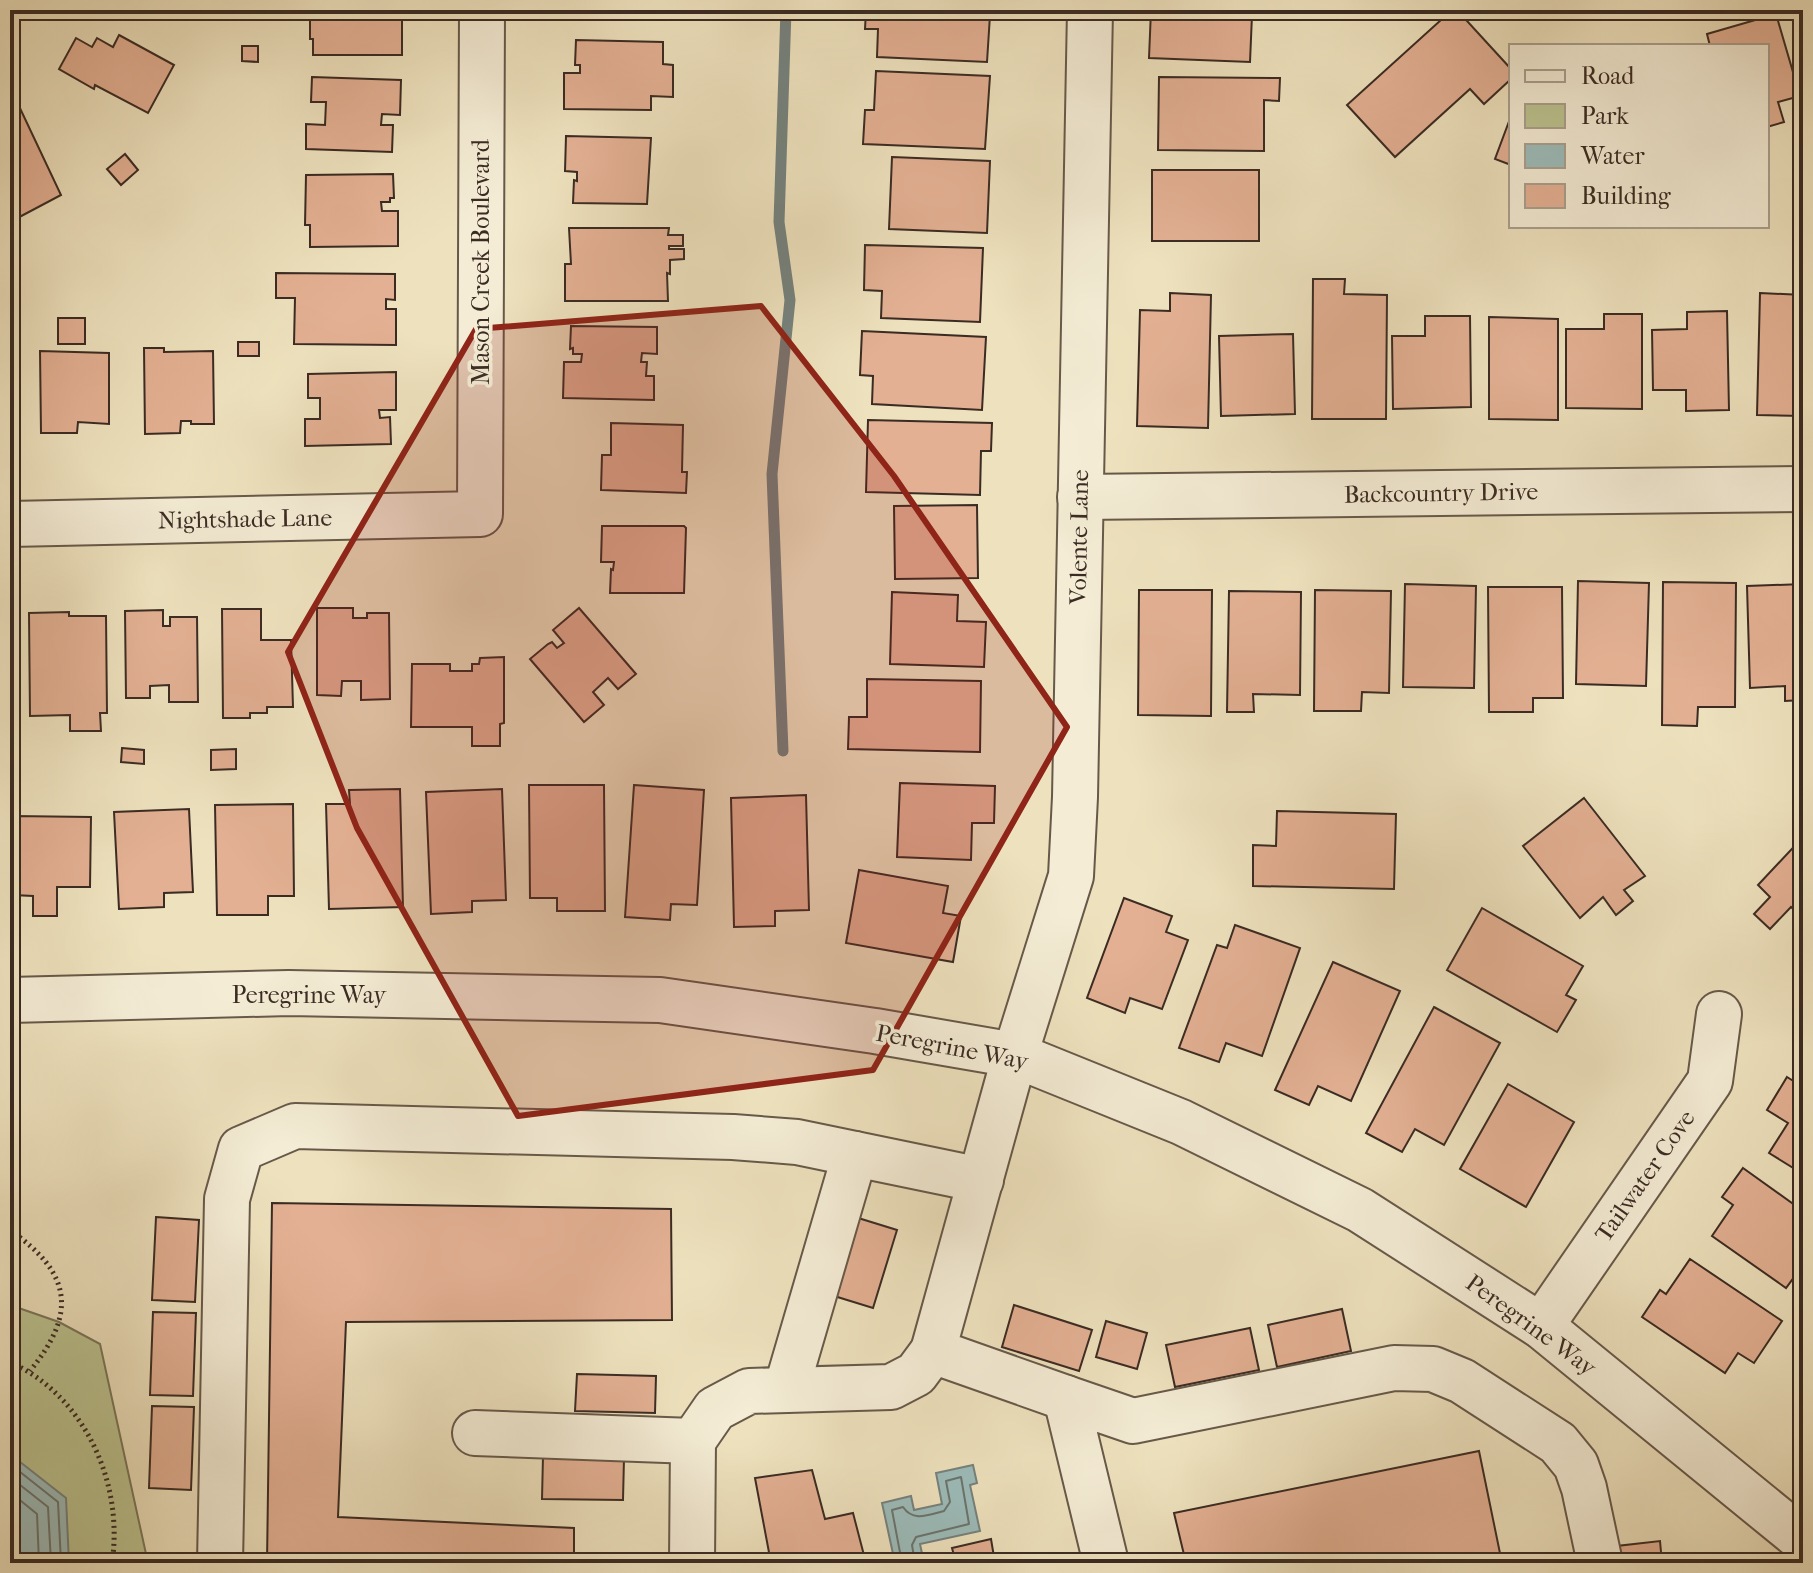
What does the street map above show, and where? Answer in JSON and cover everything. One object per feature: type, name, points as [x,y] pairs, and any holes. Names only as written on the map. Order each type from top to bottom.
[{"type":"street","name":"Mason Creek Boulevard","points":[[480,514],[482,10]]},
{"type":"street","name":"Volente Lane","points":[[933,1351],[1015,1055],[1071,876],[1076,781],[1090,10]]},
{"type":"street","name":"Backcountry Drive","points":[[1080,497],[1803,489]]},
{"type":"street","name":"Nightshade Lane","points":[[10,524],[480,514]]},
{"type":"street","name":"Peregrine Way","points":[[10,1000],[289,993],[660,1000],[1015,1055],[1181,1122],[1360,1210],[1541,1326],[1803,1540]]},
{"type":"street","name":"Tailwater Cove","points":[[1541,1326],[1710,1081],[1719,1014]]},
{"type":"street","points":[[220,1563],[227,1199],[241,1149],[295,1126],[733,1137],[797,1142],[855,1154],[986,1163]]},
{"type":"street","points":[[786,1390],[855,1154]]},
{"type":"street","points":[[692,1563],[693,1441],[715,1409],[749,1391],[891,1387],[916,1374],[933,1351],[1133,1421],[1394,1368],[1433,1369],[1490,1396],[1558,1443],[1576,1465],[1600,1563]]},
{"type":"street","points":[[1066,1398],[1106,1563]]},
{"type":"street","points":[[475,1433],[693,1441]]},
{"type":"path","points":[[10,1230],[44,1257],[55,1274],[61,1294],[61,1315],[55,1334],[30,1371]]},
{"type":"path","points":[[10,1362],[30,1371],[68,1406],[87,1431],[101,1461],[109,1492],[113,1523],[112,1563]]},
{"type":"highlighted area","points":[[761,306],[894,476],[1067,727],[873,1070],[518,1116],[357,828],[288,652],[476,329]]},
{"type":"green space","points":[[10,1305],[59,1322],[100,1344],[148,1563],[10,1563]]},
{"type":"water","points":[[10,1440],[15,1458],[66,1498],[69,1563],[10,1563]]},
{"type":"water","points":[[973,1465],[977,1483],[970,1485],[980,1531],[920,1544],[924,1563],[895,1563],[882,1503],[911,1496],[914,1510],[942,1504],[936,1473]]},
{"type":"building","points":[[310,10],[386,10],[386,19],[402,19],[402,55],[313,55]]},
{"type":"building","points":[[567,10],[657,10],[657,18],[567,17]]},
{"type":"building","points":[[866,10],[995,10],[995,15],[990,15],[987,62],[877,57],[878,29],[865,29]]},
{"type":"building","points":[[1151,10],[1228,10],[1228,14],[1252,15],[1250,62],[1149,58]]},
{"type":"building","points":[[1452,10],[1457,10],[1509,67],[1509,81],[1484,104],[1470,89],[1395,157],[1347,105]]},
{"type":"building","points":[[1776,14],[1800,96],[1778,102],[1784,122],[1769,126],[1769,44],[1710,44],[1707,34]]},
{"type":"building","points":[[119,35],[174,65],[148,113],[95,85],[94,89],[59,69],[76,38],[92,47],[97,38],[113,47]]},
{"type":"building","points":[[576,40],[663,42],[663,64],[673,65],[673,97],[651,96],[651,110],[564,109],[564,73],[580,73],[580,65],[575,65]]},
{"type":"building","points":[[242,46],[258,46],[258,62],[242,61]]},
{"type":"building","points":[[876,71],[990,76],[985,149],[863,144],[865,110],[874,110]]},
{"type":"building","points":[[312,77],[401,80],[400,115],[382,114],[381,125],[393,125],[392,152],[306,149],[306,124],[325,125],[326,102],[311,102]]},
{"type":"building","points":[[1159,77],[1280,78],[1279,101],[1264,100],[1264,151],[1158,150]]},
{"type":"building","points":[[18,104],[61,195],[10,222],[10,108]]},
{"type":"building","points":[[1509,121],[1509,164],[1495,159]]},
{"type":"building","points":[[566,136],[651,138],[647,204],[573,203],[577,172],[565,171]]},
{"type":"building","points":[[125,154],[138,170],[121,185],[107,169]]},
{"type":"building","points":[[892,157],[990,161],[987,233],[889,229]]},
{"type":"building","points":[[1152,170],[1259,170],[1259,241],[1152,241]]},
{"type":"building","points":[[393,174],[394,198],[390,198],[390,202],[381,202],[382,211],[398,211],[398,246],[310,247],[310,225],[305,225],[306,175]]},
{"type":"building","points":[[569,228],[669,228],[668,235],[683,235],[683,246],[669,246],[669,249],[684,249],[684,259],[670,260],[668,301],[565,301],[565,264],[571,264]]},
{"type":"building","points":[[865,245],[983,248],[980,322],[881,318],[882,291],[864,290]]},
{"type":"building","points":[[276,273],[395,274],[395,300],[386,299],[386,309],[396,309],[396,345],[294,344],[295,298],[276,298]]},
{"type":"building","points":[[1313,279],[1345,279],[1344,294],[1387,295],[1386,419],[1312,419]]},
{"type":"building","points":[[1170,293],[1211,295],[1208,428],[1137,426],[1140,310],[1170,311]]},
{"type":"building","points":[[1760,293],[1803,295],[1803,416],[1757,415]]},
{"type":"building","points":[[1727,311],[1729,410],[1686,411],[1686,390],[1653,390],[1652,330],[1687,329],[1687,312]]},
{"type":"building","points":[[1604,314],[1642,314],[1642,409],[1566,408],[1566,329],[1604,329]]},
{"type":"building","points":[[1425,316],[1470,316],[1471,407],[1393,409],[1392,336],[1425,336]]},
{"type":"building","points":[[1489,317],[1558,319],[1558,420],[1489,419]]},
{"type":"building","points":[[58,318],[85,318],[85,344],[58,344]]},
{"type":"building","points":[[571,326],[657,327],[657,354],[642,353],[641,362],[647,362],[646,376],[654,376],[654,400],[563,398],[564,362],[581,362],[582,354],[573,354],[573,348],[570,349]]},
{"type":"building","points":[[862,331],[986,337],[982,410],[872,404],[873,376],[860,375]]},
{"type":"building","points":[[1293,334],[1295,414],[1221,416],[1219,336]]},
{"type":"building","points":[[238,342],[259,342],[259,356],[238,356]]},
{"type":"building","points":[[144,348],[164,348],[164,352],[213,351],[214,424],[181,421],[180,433],[145,434]]},
{"type":"building","points":[[40,351],[109,353],[109,424],[78,422],[77,433],[41,433]]},
{"type":"building","points":[[396,372],[396,410],[379,410],[380,418],[390,417],[391,444],[305,446],[305,419],[320,419],[320,398],[308,398],[308,374]]},
{"type":"building","points":[[868,420],[992,423],[991,451],[981,451],[980,495],[866,492]]},
{"type":"building","points":[[611,423],[683,425],[682,472],[687,472],[686,493],[601,490],[602,455],[611,455]]},
{"type":"building","points":[[977,505],[978,578],[895,579],[894,506]]},
{"type":"building","points":[[602,526],[684,526],[684,593],[610,593],[614,562],[601,562]]},
{"type":"building","points":[[1578,581],[1649,583],[1646,686],[1576,684]]},
{"type":"building","points":[[1663,582],[1736,583],[1735,707],[1698,707],[1697,726],[1662,725]]},
{"type":"building","points":[[1405,584],[1476,586],[1474,688],[1403,687]]},
{"type":"building","points":[[1803,584],[1803,700],[1785,701],[1785,686],[1750,688],[1747,586]]},
{"type":"building","points":[[1488,587],[1562,587],[1563,698],[1533,698],[1533,712],[1489,712]]},
{"type":"building","points":[[1139,590],[1212,590],[1211,716],[1138,715]]},
{"type":"building","points":[[1315,590],[1391,591],[1389,693],[1362,692],[1361,711],[1314,711]]},
{"type":"building","points":[[1229,591],[1301,592],[1300,695],[1253,694],[1254,712],[1227,712]]},
{"type":"building","points":[[892,592],[958,595],[957,621],[986,622],[984,667],[890,664]]},
{"type":"building","points":[[317,608],[353,608],[353,618],[367,618],[367,613],[389,613],[390,699],[361,700],[361,681],[342,681],[341,696],[317,695]]},
{"type":"building","points":[[579,608],[636,674],[618,689],[608,678],[593,692],[604,705],[584,722],[530,659],[552,642],[557,648],[564,643],[553,630]]},
{"type":"building","points":[[222,609],[261,609],[261,640],[291,640],[293,707],[267,707],[267,713],[250,713],[250,718],[223,718]]},
{"type":"building","points":[[163,610],[163,626],[170,626],[170,617],[197,617],[198,702],[169,702],[169,685],[150,686],[150,698],[126,698],[125,611]]},
{"type":"building","points":[[69,612],[69,616],[106,616],[107,713],[100,713],[101,731],[70,731],[70,715],[30,716],[29,613]]},
{"type":"building","points":[[504,657],[504,723],[500,724],[500,746],[472,746],[472,727],[411,727],[412,664],[450,664],[450,671],[472,671],[472,664],[479,664],[480,658]]},
{"type":"building","points":[[867,679],[981,681],[980,752],[848,749],[849,717],[867,717]]},
{"type":"building","points":[[122,748],[144,750],[144,764],[121,762]]},
{"type":"building","points":[[236,749],[236,769],[211,770],[211,750]]},
{"type":"building","points":[[900,783],[995,786],[994,823],[972,823],[971,860],[897,857]]},
{"type":"building","points":[[529,785],[604,785],[605,911],[557,911],[557,898],[530,898]]},
{"type":"building","points":[[634,785],[704,790],[697,905],[671,904],[670,920],[625,917]]},
{"type":"building","points":[[400,789],[403,907],[329,909],[326,804],[350,804],[349,790]]},
{"type":"building","points":[[502,789],[506,900],[472,901],[472,912],[431,914],[426,792]]},
{"type":"building","points":[[806,795],[809,910],[775,911],[775,926],[734,927],[731,798]]},
{"type":"building","points":[[1584,798],[1645,876],[1624,890],[1633,901],[1616,915],[1603,897],[1580,918],[1523,846]]},
{"type":"building","points":[[293,804],[294,896],[268,896],[268,915],[217,915],[215,805]]},
{"type":"building","points":[[189,809],[193,892],[164,893],[164,907],[119,909],[114,812]]},
{"type":"building","points":[[1277,811],[1396,814],[1394,889],[1253,886],[1253,845],[1276,846]]},
{"type":"building","points":[[13,816],[91,817],[90,887],[57,887],[57,916],[33,916],[33,896],[13,895]]},
{"type":"building","points":[[1803,837],[1803,918],[1791,907],[1770,929],[1754,914],[1770,897],[1758,885]]},
{"type":"building","points":[[859,870],[948,886],[943,913],[961,916],[953,962],[846,943]]},
{"type":"building","points":[[1124,898],[1172,916],[1166,932],[1188,940],[1162,1009],[1130,998],[1125,1013],[1087,998]]},
{"type":"building","points":[[1482,908],[1583,966],[1566,995],[1576,1000],[1557,1032],[1447,970]]},
{"type":"building","points":[[1235,925],[1300,948],[1262,1056],[1226,1043],[1219,1062],[1179,1048],[1217,945],[1227,948]]},
{"type":"building","points":[[1333,962],[1400,991],[1351,1101],[1318,1086],[1309,1105],[1275,1090]]},
{"type":"building","points":[[1434,1007],[1500,1043],[1444,1145],[1415,1129],[1402,1152],[1366,1133]]},
{"type":"building","points":[[1787,1077],[1803,1087],[1803,1174],[1769,1153],[1788,1123],[1767,1110]]},
{"type":"building","points":[[1508,1084],[1574,1122],[1526,1207],[1460,1169]]},
{"type":"building","points":[[1743,1168],[1803,1211],[1803,1243],[1800,1248],[1803,1250],[1803,1265],[1786,1288],[1712,1236],[1733,1205],[1722,1197]]},
{"type":"building","points":[[272,1203],[671,1209],[672,1320],[346,1322],[338,1517],[574,1528],[574,1563],[267,1563]]},
{"type":"building","points":[[156,1217],[199,1220],[195,1302],[152,1300]]},
{"type":"building","points":[[855,1217],[897,1230],[873,1308],[831,1295]]},
{"type":"building","points":[[1690,1259],[1782,1321],[1754,1363],[1738,1353],[1725,1373],[1642,1317],[1660,1290],[1666,1294]]},
{"type":"building","points":[[1014,1305],[1092,1330],[1079,1371],[1002,1347]]},
{"type":"building","points":[[1342,1309],[1351,1351],[1277,1367],[1268,1325]]},
{"type":"building","points":[[153,1312],[196,1313],[193,1396],[150,1395]]},
{"type":"building","points":[[1106,1321],[1147,1333],[1137,1369],[1096,1357]]},
{"type":"building","points":[[1250,1328],[1259,1370],[1175,1387],[1166,1345]]},
{"type":"building","points":[[577,1374],[656,1376],[655,1413],[575,1411]]},
{"type":"building","points":[[152,1406],[194,1407],[191,1490],[149,1488]]},
{"type":"building","points":[[1479,1451],[1502,1563],[1186,1563],[1174,1513]]},
{"type":"building","points":[[543,1456],[624,1458],[623,1500],[542,1499]]},
{"type":"building","points":[[812,1470],[825,1519],[853,1513],[866,1563],[771,1563],[755,1478]]},
{"type":"building","points":[[991,1539],[995,1563],[956,1563],[952,1548]]},
{"type":"building","points":[[1660,1541],[1662,1563],[1619,1563],[1617,1546]]},
{"type":"waterway","points":[[783,751],[772,474],[790,300],[779,222],[786,10]]}]
